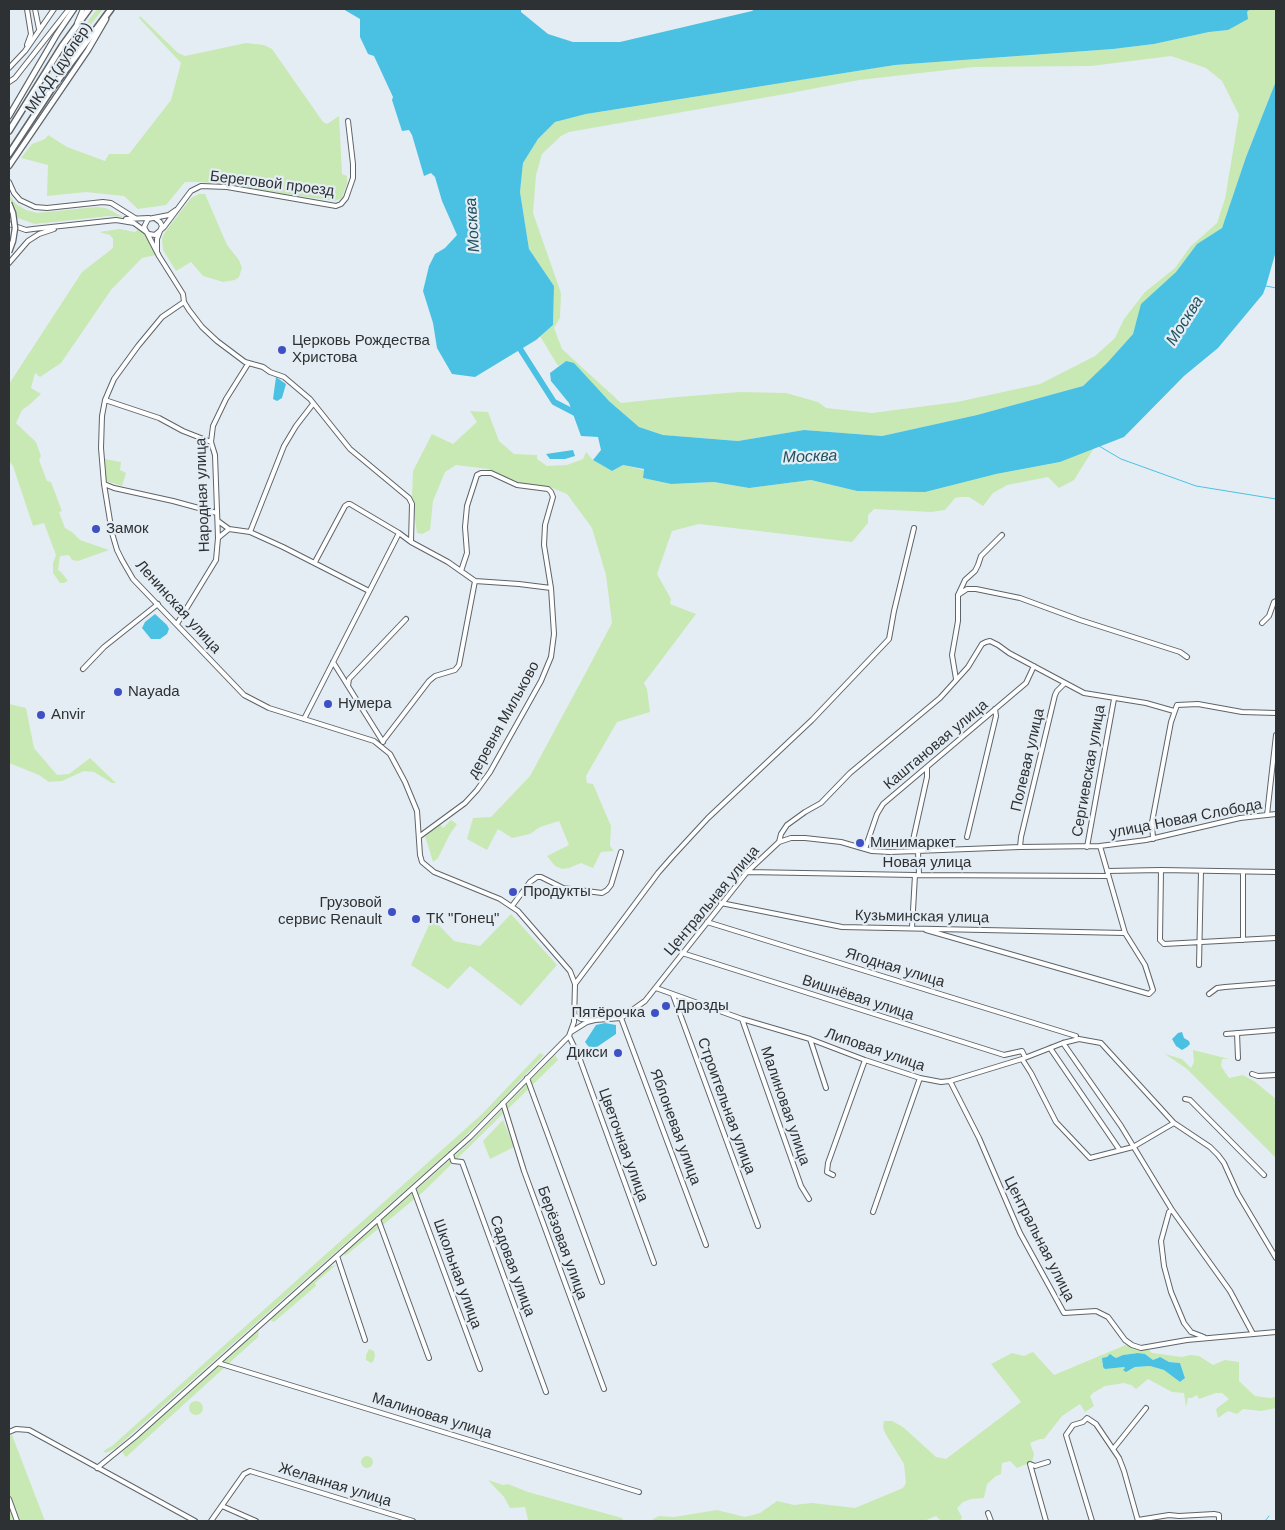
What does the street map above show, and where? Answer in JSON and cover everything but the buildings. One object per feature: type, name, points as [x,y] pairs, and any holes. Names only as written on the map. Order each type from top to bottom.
[{"type":"highway","points":[[9,131],[89,9]]},
{"type":"highway","points":[[9,154],[53,87],[112,9]]},
{"type":"main road","name":"МКАД (дублёр)","points":[[9,116],[57,34],[74,9]]},
{"type":"main road","name":"МКАД (дублёр)","points":[[9,166],[88,50],[112,9]]},
{"type":"main road","points":[[9,203],[13,213],[14,228],[13,242],[9,252]]},
{"type":"street","points":[[25,51],[31,34],[27,9]]},
{"type":"street","points":[[35,9],[40,30]]},
{"type":"street","points":[[9,66],[25,51],[54,9]]},
{"type":"street","points":[[9,82],[15,78],[69,9]]},
{"type":"street","points":[[74,30],[83,9]]},
{"type":"street","name":"Береговой проезд","points":[[176,210],[191,190],[201,186],[270,194],[336,206],[341,204],[346,198],[353,168],[348,121]]},
{"type":"street","points":[[9,182],[20,200],[35,207],[47,208],[103,202],[111,203],[137,219]]},
{"type":"street","points":[[9,224],[26,230],[153,218],[170,215],[176,210]]},
{"type":"street","points":[[158,253],[157,239],[161,230],[176,210]]},
{"type":"street","points":[[153,218],[160,222],[161,230]]},
{"type":"street","points":[[153,218],[145,222],[146,231],[183,294],[184,302],[202,327],[217,341],[250,365],[284,377],[310,399],[350,449],[409,498],[412,504],[411,541]]},
{"type":"street","points":[[116,220],[134,223],[153,235],[161,230]]},
{"type":"street","points":[[9,263],[33,237],[69,225]]},
{"type":"street","name":"Ленинская улица","points":[[184,302],[162,317],[138,346],[114,379],[105,400],[102,416],[101,448],[104,484],[117,550],[133,579],[244,696],[269,708],[374,741],[383,747]]},
{"type":"street","name":"Народная улица","points":[[177,624],[214,564],[218,538],[218,521],[215,455],[211,442],[213,426],[226,400],[250,365]]},
{"type":"street","points":[[105,400],[158,418],[211,442]]},
{"type":"street","points":[[250,532],[284,446],[313,404]]},
{"type":"street","name":"деревня Мильково","points":[[420,836],[457,809],[477,790],[490,772],[540,681],[551,657],[554,634],[551,588],[544,545],[545,525],[553,497],[552,494],[548,490],[517,485],[491,473],[477,475],[467,506],[465,527],[467,553],[461,571]]},
{"type":"street","points":[[104,484],[217,513]]},
{"type":"street","points":[[315,562],[345,506],[350,504],[399,532],[475,581],[551,588]]},
{"type":"street","points":[[218,521],[229,529],[250,532],[315,562],[370,591]]},
{"type":"street","points":[[576,984],[658,873],[678,850],[708,818],[812,720],[889,639],[914,528]]},
{"type":"street","points":[[218,538],[229,529]]},
{"type":"street","points":[[304,719],[399,532]]},
{"type":"street","points":[[956,679],[952,655],[958,621],[958,594],[965,580],[975,571],[981,556],[1002,535]]},
{"type":"street","points":[[383,741],[429,681],[436,676],[455,670],[459,665],[475,581]]},
{"type":"street","points":[[958,594],[967,589],[976,589],[1020,598],[1080,620],[1180,652],[1187,657]]},
{"type":"street","points":[[1262,623],[1269,616],[1274,602],[1276,602]]},
{"type":"street","points":[[83,669],[104,646],[158,604]]},
{"type":"street","points":[[349,688],[347,685],[349,679],[406,618]]},
{"type":"street","points":[[779,842],[787,824],[823,802],[845,778],[940,698],[968,667],[982,644],[986,642],[990,641],[998,645],[1084,693],[1146,703],[1174,710]]},
{"type":"street","points":[[333,662],[383,741],[383,747],[397,766],[413,799],[417,811],[421,859],[424,865],[434,872],[500,899],[512,906],[570,971],[576,984],[574,1016],[570,1034]]},
{"type":"street","name":"Каштановая улица","points":[[865,849],[880,809],[1026,682],[1034,666]]},
{"type":"street","name":"Полевая улица","points":[[1020,847],[1055,695],[1065,683]]},
{"type":"street","name":"Сергиевская улица","points":[[1087,847],[1114,699]]},
{"type":"street","points":[[1153,839],[1152,822],[1174,710],[1177,705],[1198,704],[1242,712],[1276,713]]},
{"type":"street","points":[[968,837],[996,716],[995,709]]},
{"type":"street","points":[[1268,815],[1276,735]]},
{"type":"street","points":[[913,840],[927,777],[927,767]]},
{"type":"street","name":"улица Новая Слобода","points":[[1100,846],[1153,839],[1240,818],[1276,814]]},
{"type":"street","name":"Центральная улица","points":[[621,1018],[645,1001],[747,872],[779,842],[791,838],[805,838],[841,842],[865,849],[890,852],[1100,846]]},
{"type":"street","points":[[921,928],[1149,994],[1153,990],[1145,965],[1125,933],[1100,846]]},
{"type":"street","points":[[512,906],[530,882],[537,877],[541,877],[563,888],[602,893],[611,885],[621,852]]},
{"type":"street","points":[[912,928],[918,852]]},
{"type":"street","points":[[1161,870],[1161,942],[1164,944],[1276,938]]},
{"type":"street","name":"Новая улица","points":[[747,872],[917,875],[1107,874],[1161,870],[1276,872]]},
{"type":"street","points":[[1199,965],[1201,871]]},
{"type":"street","points":[[1243,872],[1243,940]]},
{"type":"street","name":"Кузьминская улица","points":[[721,903],[842,927],[1125,933]]},
{"type":"street","name":"Ягодная улица","points":[[707,922],[1076,1036]]},
{"type":"street","name":"Вишнёвая улица","points":[[682,953],[994,1053],[1004,1055],[1022,1051],[1023,1058]]},
{"type":"street","points":[[1209,994],[1217,988],[1276,984]]},
{"type":"street","name":"Липовая улица","points":[[656,988],[742,1019],[810,1039],[865,1060],[920,1078],[941,1082],[950,1081],[1079,1039],[1101,1043],[1174,1123]]},
{"type":"street","name":"Строительная улица","points":[[673,995],[758,1226]]},
{"type":"street","points":[[574,1016],[581,1019],[595,1020],[621,1018]]},
{"type":"street","name":"Яблоневая улица","points":[[621,1018],[706,1245]]},
{"type":"street","name":"Малиновая улица","points":[[742,1019],[801,1186],[809,1199]]},
{"type":"street","points":[[97,1468],[135,1437],[451,1154],[570,1034],[587,1022],[595,1020]]},
{"type":"street","points":[[1226,1034],[1276,1030]]},
{"type":"street","points":[[1237,1033],[1238,1058]]},
{"type":"street","name":"Цветочная улица","points":[[570,1034],[654,1262]]},
{"type":"street","points":[[810,1039],[826,1088]]},
{"type":"street","points":[[1063,1043],[1122,1126],[1172,1210],[1230,1291],[1252,1334]]},
{"type":"street","points":[[1050,1048],[1119,1149]]},
{"type":"street","points":[[1023,1058],[1056,1122],[1090,1158],[1119,1149],[1133,1147],[1174,1123],[1210,1147],[1224,1163],[1238,1194],[1276,1258]]},
{"type":"street","points":[[832,1175],[827,1172],[828,1162],[865,1060]]},
{"type":"street","points":[[1252,1074],[1258,1076],[1276,1075]]},
{"type":"street","points":[[527,1078],[602,1282]]},
{"type":"street","points":[[873,1212],[920,1078]]},
{"type":"street","name":"Центральная улица","points":[[950,1081],[979,1138],[1020,1233],[1064,1314],[1096,1311],[1108,1318],[1125,1340],[1141,1348],[1187,1340],[1220,1337]]},
{"type":"street","points":[[1185,1099],[1190,1100],[1264,1175]]},
{"type":"street","name":"Берёзовая улица","points":[[503,1103],[524,1170],[604,1390]]},
{"type":"street","name":"Садовая улица","points":[[451,1154],[453,1160],[462,1162],[546,1392]]},
{"type":"street","name":"Школьная улица","points":[[413,1188],[480,1369]]},
{"type":"street","points":[[1172,1210],[1169,1212],[1161,1241],[1164,1266],[1171,1292],[1184,1323],[1191,1332],[1201,1336],[1220,1337],[1276,1332]]},
{"type":"street","points":[[378,1219],[429,1358]]},
{"type":"street","points":[[337,1256],[365,1340]]},
{"type":"street","name":"Малиновая улица","points":[[218,1362],[639,1492]]},
{"type":"street","points":[[1114,1448],[1146,1408]]},
{"type":"street","points":[[1092,1521],[1066,1435],[1073,1426],[1087,1418],[1096,1424],[1114,1448],[1124,1471],[1138,1521],[1169,1515],[1219,1515],[1219,1521]]},
{"type":"street","points":[[9,1432],[29,1430],[195,1521]]},
{"type":"street","points":[[1046,1521],[1030,1464],[1035,1466],[1048,1462]]},
{"type":"street","name":"Желанная улица","points":[[222,1506],[244,1474],[250,1471],[413,1521]]},
{"type":"street","points":[[9,1499],[17,1521]]},
{"type":"street","points":[[211,1521],[222,1506],[256,1521]]},
{"type":"street","points":[[988,1513],[990,1521]]},
{"type":"green space","points":[[97,9],[103,9],[46,81],[67,50]]},
{"type":"green space","points":[[1250,9],[1274,9],[1276,11],[1276,81],[1246,157],[1222,228],[1197,244],[1176,272],[1142,304],[1133,334],[1083,386],[977,415],[882,436],[804,430],[738,441],[663,435],[639,427],[566,361],[558,366],[540,336],[553,325],[554,286],[529,249],[520,192],[523,163],[538,139],[555,122],[586,114],[895,65],[1113,49],[1154,44],[1209,32],[1228,30]],"holes":[[[1171,56],[1206,68],[1222,81],[1239,115],[1225,199],[1217,223],[1190,247],[1175,268],[1145,292],[1124,319],[1115,338],[1095,356],[1040,384],[957,402],[872,413],[826,408],[818,402],[786,393],[740,392],[621,403],[562,349],[554,328],[560,318],[561,293],[533,213],[536,175],[542,154],[561,136],[569,132],[859,80],[974,67],[1091,66]]]},
{"type":"green space","points":[[140,16],[178,53],[185,56],[246,43],[264,45],[272,49],[323,122],[327,124],[339,116],[342,174],[347,176],[347,184],[342,198],[335,201],[202,182],[185,182],[166,205],[138,209],[124,196],[86,192],[47,196],[48,165],[21,158],[32,144],[45,139],[48,135],[67,147],[105,161],[109,154],[129,154],[171,100],[181,63],[139,18]]},
{"type":"green space","points":[[199,194],[205,194],[227,245],[239,260],[242,268],[239,277],[235,280],[223,282],[203,276],[191,262],[176,271],[163,250],[162,238],[165,232],[191,198]]},
{"type":"green space","points":[[9,195],[16,204],[26,210],[37,213],[96,207],[106,208],[123,217],[109,216],[35,224],[9,215]]},
{"type":"green space","points":[[140,228],[153,246],[156,255],[142,258],[111,290],[61,363],[40,377],[35,373],[31,388],[41,394],[22,410],[16,423],[36,442],[41,456],[39,460],[47,481],[51,482],[62,511],[59,512],[65,528],[80,540],[109,550],[78,561],[72,560],[69,555],[60,556],[58,570],[68,581],[60,583],[53,573],[53,563],[56,555],[44,523],[33,526],[13,466],[9,461],[9,384],[82,272],[113,248],[113,239],[110,235],[99,232],[120,229],[135,232]]},
{"type":"green space","points":[[470,411],[488,412],[499,441],[514,454],[537,455],[537,459],[547,466],[567,465],[583,459],[586,452],[593,460],[612,471],[623,465],[644,470],[643,478],[671,484],[714,482],[749,488],[811,480],[857,491],[996,474],[1060,462],[1094,448],[1074,480],[1059,488],[1048,477],[1007,485],[993,493],[983,506],[969,497],[961,497],[955,498],[945,510],[931,512],[874,509],[868,515],[868,523],[852,542],[699,524],[672,531],[657,574],[671,599],[670,604],[696,614],[644,683],[647,689],[650,712],[617,722],[586,776],[587,783],[593,784],[611,826],[610,846],[614,851],[601,852],[593,868],[581,863],[562,869],[555,866],[547,856],[569,845],[559,821],[540,827],[530,834],[512,838],[498,829],[487,850],[467,839],[473,818],[491,817],[530,776],[612,623],[606,575],[592,528],[567,494],[552,488],[520,483],[488,469],[456,465],[445,472],[433,501],[430,530],[422,534],[417,533],[412,497],[413,471],[432,434],[453,444],[477,422]]},
{"type":"green space","points":[[105,459],[121,462],[120,470],[126,473],[122,486],[106,481]]},
{"type":"green space","points":[[9,704],[26,708],[34,748],[57,775],[69,774],[90,758],[116,783],[112,783],[94,772],[84,771],[62,781],[49,782],[39,775],[9,763]]},
{"type":"green space","points":[[451,820],[457,824],[438,858],[433,862],[425,836],[440,824],[443,828]]},
{"type":"green space","points":[[511,914],[557,965],[521,1006],[470,966],[448,989],[411,965],[432,918],[454,941],[480,946]]},
{"type":"green space","points":[[1193,1050],[1229,1059],[1222,1059],[1221,1066],[1229,1078],[1243,1075],[1254,1081],[1276,1099],[1276,1158],[1187,1069],[1165,1054],[1182,1059],[1191,1068],[1194,1062]]},
{"type":"green space","points":[[540,1053],[544,1055],[456,1145],[116,1448],[106,1453],[103,1451],[112,1446],[482,1114]]},
{"type":"green space","points":[[555,1055],[558,1060],[423,1192],[345,1256],[344,1253],[468,1144]]},
{"type":"green space","points":[[503,1120],[514,1147],[490,1159],[483,1141]]},
{"type":"green space","points":[[336,1265],[315,1283],[316,1286],[274,1322],[270,1320],[329,1267]]},
{"type":"green space","points":[[259,1329],[258,1337],[126,1457],[122,1452]]},
{"type":"green space","points":[[1128,1344],[1133,1347],[1149,1350],[1152,1353],[1182,1357],[1190,1355],[1199,1356],[1213,1365],[1225,1360],[1239,1362],[1239,1381],[1255,1396],[1276,1397],[1276,1408],[1261,1411],[1243,1409],[1237,1414],[1228,1411],[1218,1418],[1216,1409],[1229,1399],[1222,1393],[1216,1393],[1199,1399],[1197,1395],[1188,1398],[1186,1407],[1184,1393],[1172,1392],[1148,1379],[1136,1389],[1124,1383],[1105,1386],[1090,1396],[1094,1406],[1085,1412],[1080,1404],[1062,1416],[1044,1439],[1030,1443],[1034,1454],[1032,1462],[1017,1468],[1010,1461],[1002,1463],[1001,1474],[987,1484],[984,1498],[971,1499],[963,1502],[957,1508],[962,1517],[960,1521],[941,1521],[936,1516],[924,1521],[653,1521],[653,1519],[659,1516],[674,1517],[717,1510],[745,1517],[760,1513],[777,1501],[794,1505],[812,1503],[855,1508],[903,1488],[906,1483],[904,1464],[885,1433],[884,1421],[892,1421],[903,1427],[936,1457],[946,1459],[1021,1402],[991,1364],[1012,1353],[1024,1356],[1033,1352],[1054,1375]],"holes":[[[1145,1354],[1153,1360],[1158,1357],[1169,1362],[1180,1363],[1185,1378],[1180,1382],[1164,1370],[1150,1366],[1135,1367],[1131,1370],[1124,1367],[1103,1367],[1102,1363],[1107,1357],[1113,1355],[1116,1358],[1123,1355]]]},
{"type":"green space","points":[[369,1349],[374,1351],[375,1356],[371,1363],[366,1360]]},
{"type":"green space","points":[[196,1401],[201,1403],[203,1408],[201,1413],[196,1415],[191,1413],[189,1408],[191,1403]]},
{"type":"green space","points":[[12,1435],[45,1521],[9,1521],[9,1436]]},
{"type":"green space","points":[[367,1456],[373,1462],[367,1468],[361,1462]]},
{"type":"green space","points":[[488,1480],[503,1485],[508,1484],[528,1492],[622,1518],[624,1521],[528,1520],[525,1507],[510,1508],[504,1497]]},
{"type":"water","points":[[343,9],[521,9],[521,12],[548,34],[573,42],[620,42],[755,9],[1250,9],[1247,12],[1248,19],[1228,30],[1209,32],[1154,44],[1113,49],[895,65],[586,114],[555,122],[538,139],[523,163],[520,192],[529,249],[554,286],[553,325],[536,340],[475,377],[452,374],[437,348],[433,323],[423,291],[429,266],[435,254],[445,248],[457,235],[442,201],[435,177],[431,173],[424,176],[412,135],[409,130],[402,131],[392,100],[393,97],[374,56],[368,54],[360,37],[360,19]]},
{"type":"water","points":[[1276,81],[1276,251],[1263,294],[1218,348],[1184,376],[1124,437],[1060,462],[996,474],[925,492],[857,491],[811,480],[749,488],[714,482],[671,484],[643,478],[644,469],[623,465],[612,471],[593,460],[601,450],[598,437],[581,436],[569,403],[551,381],[550,373],[566,361],[574,363],[609,401],[639,427],[663,435],[738,441],[804,430],[882,436],[977,415],[1083,386],[1133,334],[1141,304],[1176,272],[1197,244],[1222,228],[1246,157]]},
{"type":"water","points":[[276,377],[286,384],[282,398],[277,401],[273,399]]},
{"type":"water","points":[[573,450],[575,456],[565,459],[550,459],[546,454]]},
{"type":"water","points":[[155,614],[169,629],[167,634],[160,639],[151,639],[142,628],[145,622]]},
{"type":"water","points":[[605,1023],[616,1025],[616,1034],[594,1049],[588,1046],[585,1042],[596,1025]]},
{"type":"water","points":[[1182,1032],[1184,1038],[1190,1044],[1182,1050],[1176,1046],[1172,1039]]},
{"type":"water","points":[[1138,1353],[1145,1354],[1153,1360],[1160,1357],[1169,1362],[1180,1363],[1185,1378],[1180,1382],[1164,1370],[1150,1366],[1135,1367],[1126,1372],[1123,1370],[1124,1367],[1105,1369],[1103,1367],[1102,1358],[1110,1354],[1116,1358]]},
{"type":"waterway","points":[[1266,286],[1276,288]]},
{"type":"waterway","name":"Москва","points":[[517,344],[554,402],[579,415]]},
{"type":"waterway","points":[[1099,446],[1121,459],[1196,486],[1276,499]]},
{"type":"waterway","points":[[1265,1521],[1269,1516]]},
{"type":"place","name":"Церковь Рождества Христова","points":[[282,350]]},
{"type":"place","name":"Замок","points":[[96,529]]},
{"type":"place","name":"Nayada","points":[[118,692]]},
{"type":"place","name":"Нумера","points":[[328,704]]},
{"type":"place","name":"Anvir","points":[[41,715]]},
{"type":"place","name":"Минимаркет","points":[[860,843]]},
{"type":"place","name":"Продукты","points":[[513,892]]},
{"type":"place","name":"Грузовой сервис Renault","points":[[392,912]]},
{"type":"place","name":"ТК \"Гонец\"","points":[[416,919]]},
{"type":"place","name":"Дрозды","points":[[666,1006]]},
{"type":"place","name":"Пятёрочка","points":[[655,1013]]},
{"type":"place","name":"Дикси","points":[[618,1053]]}]
